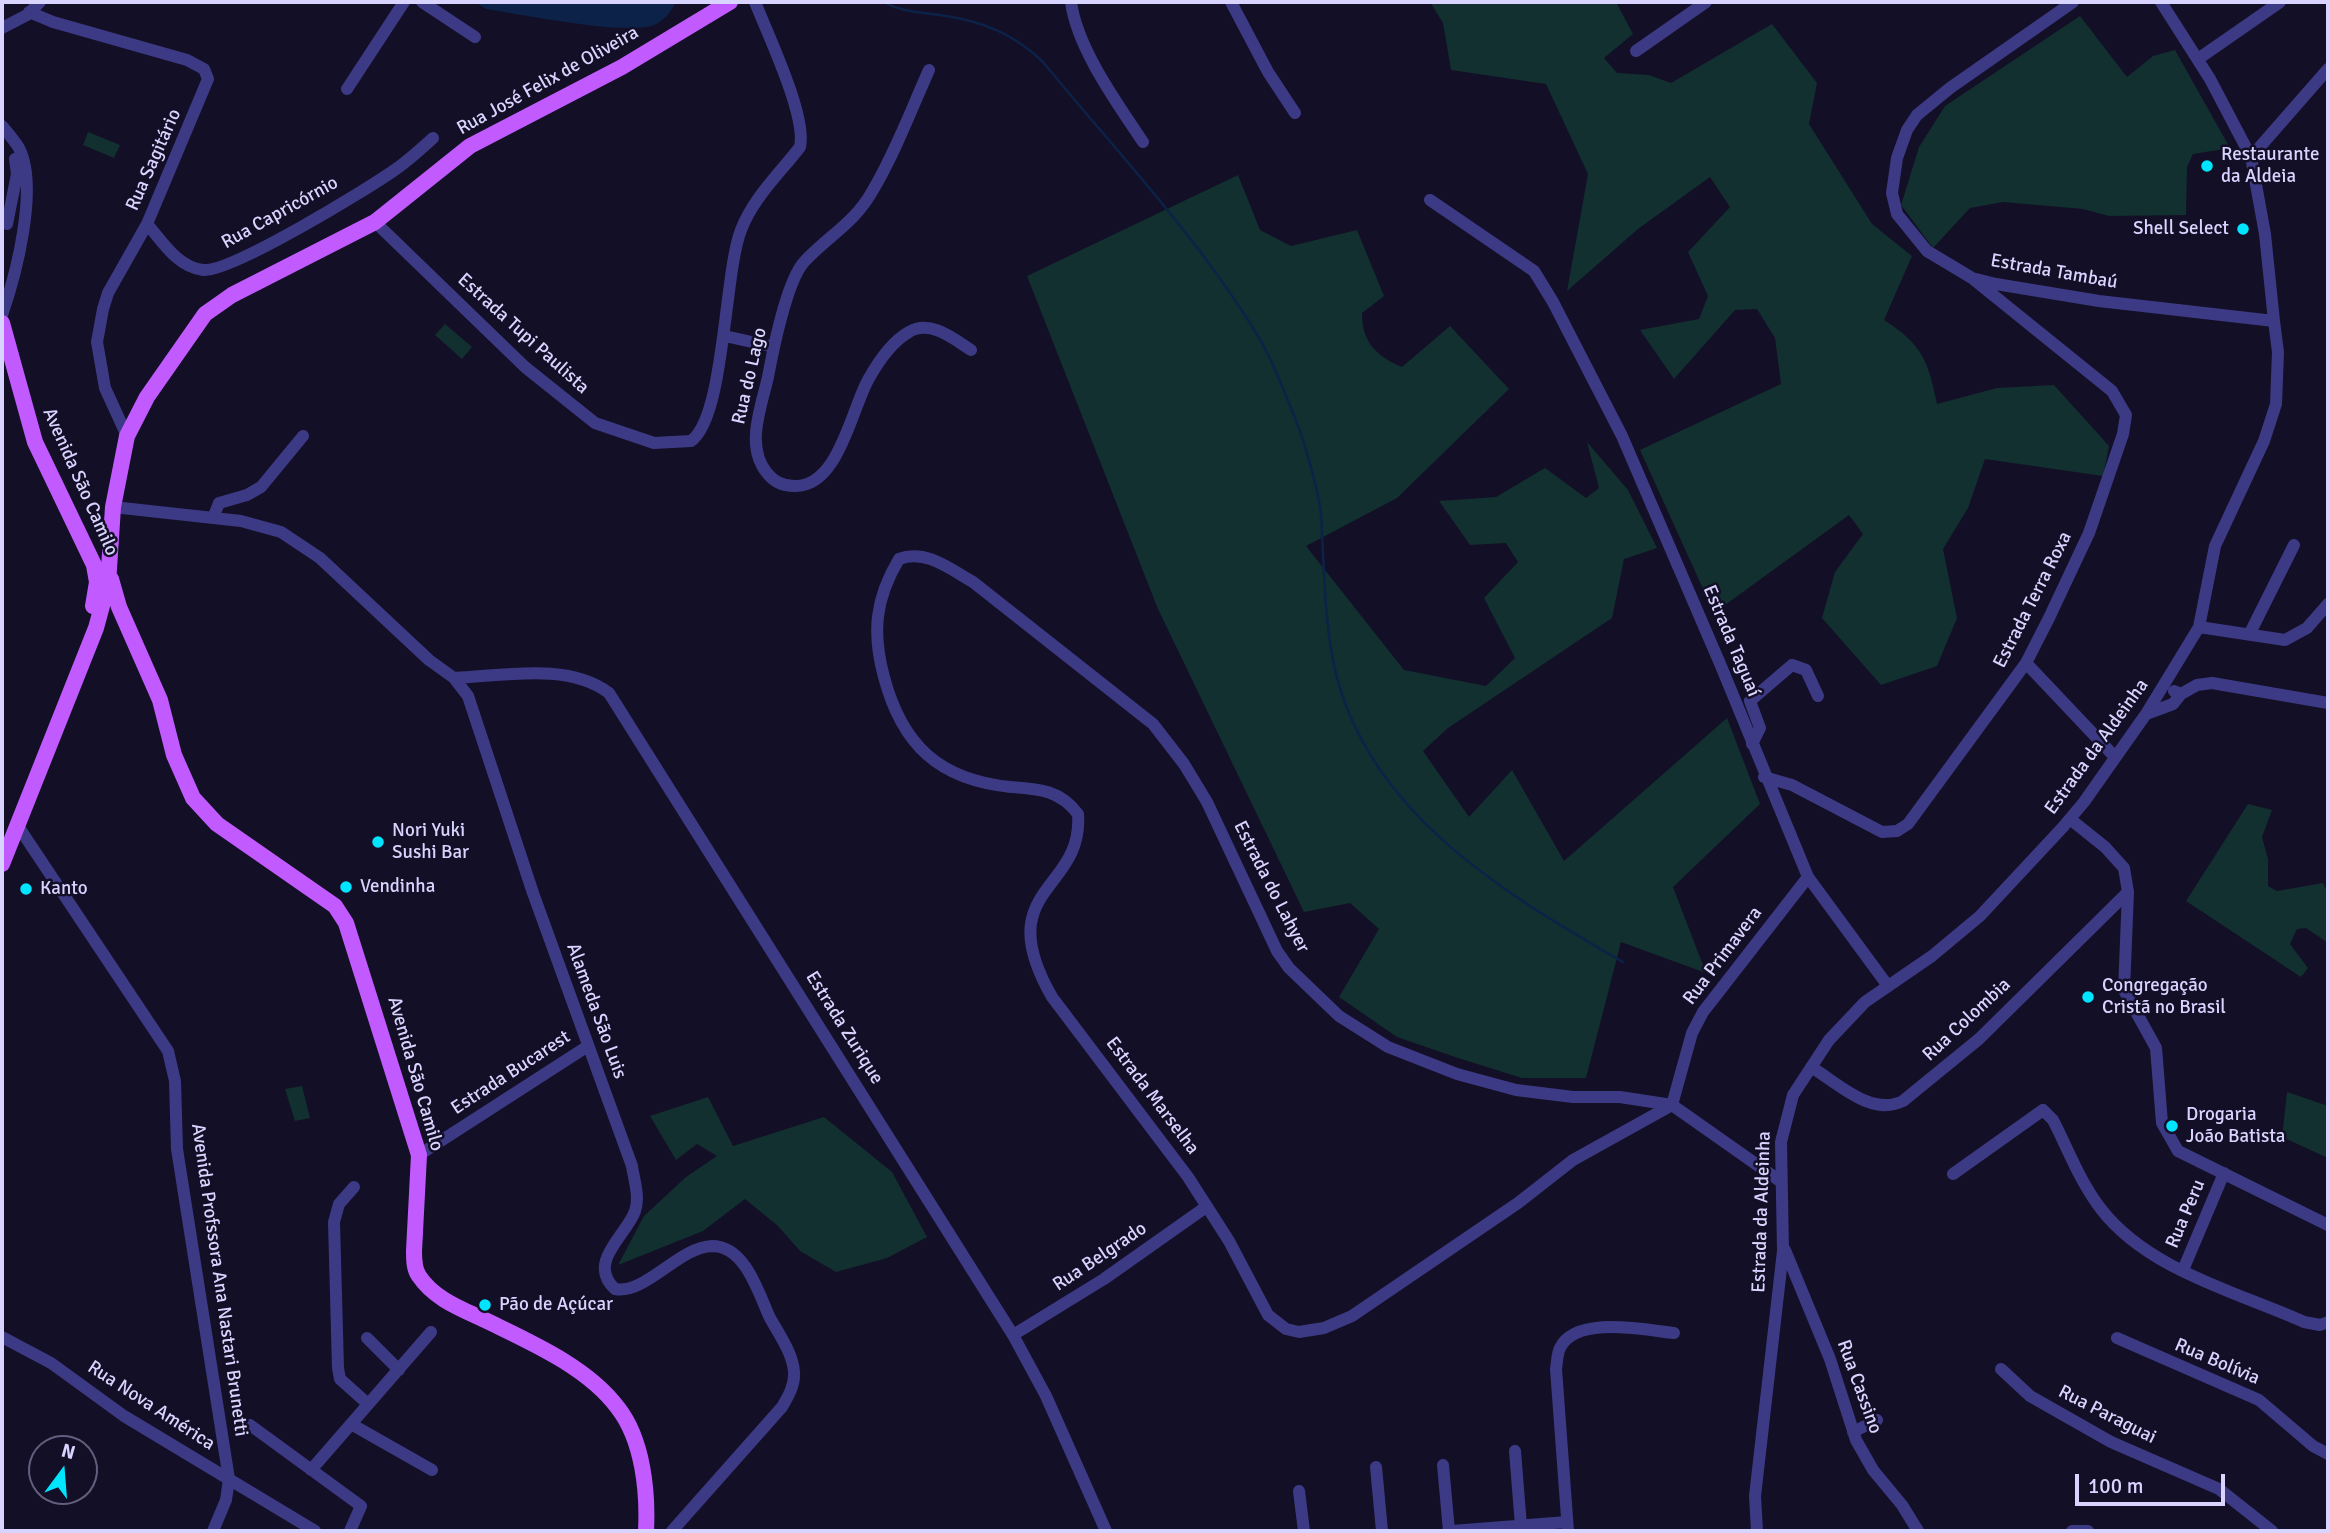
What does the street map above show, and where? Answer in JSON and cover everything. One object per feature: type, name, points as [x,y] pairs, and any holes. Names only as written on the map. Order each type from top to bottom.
[{"type":"main road","name":"Rua José Felix de Oliveira","points":[[2,864],[84,655],[101,593],[113,507],[127,436],[148,397],[205,314],[225,299],[375,222],[470,146],[622,66],[730,2]]},
{"type":"main road","name":"Avenida São Camilo","points":[[2,323],[35,442],[103,574],[149,673],[174,755],[193,798],[217,824],[341,912],[357,951],[419,1155],[414,1265],[420,1278],[445,1300],[553,1356],[609,1396],[628,1425],[642,1472],[646,1531]]},
{"type":"main road","name":"Avenida São Camilo","points":[[101,593],[119,607]]},
{"type":"street","points":[[2,28],[40,2]]},
{"type":"street","points":[[347,89],[404,2]]},
{"type":"street","points":[[422,2],[475,37]]},
{"type":"street","name":"Estrada Tupi Paulista","points":[[375,222],[552,392],[595,423],[654,443],[694,439],[705,418],[725,336],[732,258],[741,230],[750,211],[800,147],[803,132],[755,2]]},
{"type":"street","points":[[1070,2],[1076,26],[1091,55],[1143,142]]},
{"type":"street","points":[[1231,2],[1268,72],[1295,113]]},
{"type":"street","points":[[1636,51],[1706,2]]},
{"type":"street","name":"Estrada Tambaú","points":[[2073,2],[1929,103],[1907,130],[1897,158],[1892,193],[1897,214],[1927,251],[1972,278],[2024,290],[2274,321]]},
{"type":"street","name":"Estrada da Aldeinha","points":[[1757,1531],[1755,1496],[1783,1247],[1781,1142],[1793,1095],[1829,1040],[1865,1002],[1932,956],[1980,916],[2070,819],[2165,688],[2200,627],[2215,546],[2259,452],[2276,404],[2278,352],[2265,234],[2251,157],[2198,60],[2161,2]]},
{"type":"street","points":[[2198,60],[2280,2]]},
{"type":"street","name":"Rua Sagitário","points":[[29,12],[53,22],[187,60],[206,73],[207,86],[147,223],[108,293],[97,342],[105,388],[127,436]]},
{"type":"street","points":[[2251,157],[2328,69]]},
{"type":"street","name":"Rua do Lago","points":[[929,70],[873,190],[849,224],[802,264],[794,279],[774,347],[755,449],[758,461],[770,477],[783,485],[798,487],[814,482],[834,460],[869,380],[896,341],[911,330],[925,328],[940,331],[971,350]]},
{"type":"street","points":[[2,126],[19,149],[26,178],[23,222],[15,272],[2,315]]},
{"type":"street","points":[[2,138],[13,151],[17,174],[4,225],[23,222]]},
{"type":"street","name":"Rua Capricórnio","points":[[147,223],[177,259],[200,270],[217,269],[256,251],[382,179],[433,138]]},
{"type":"street","name":"Estrada Taguaí","points":[[1430,200],[1534,271],[1553,302],[1622,436],[1808,877],[1888,986]]},
{"type":"street","name":"Estrada Terra Roxa","points":[[1765,777],[1792,785],[1882,832],[1897,831],[1916,814],[2026,663],[2089,533],[2115,464],[2126,415],[2112,391],[1972,278]]},
{"type":"street","points":[[725,336],[774,347]]},
{"type":"street","points":[[213,519],[219,503],[247,495],[261,487],[303,436]]},
{"type":"street","name":"Alameda São Luis","points":[[113,507],[268,526],[303,543],[365,597],[429,660],[454,678],[468,696],[632,1166],[636,1193],[634,1214],[614,1243],[605,1263],[611,1285],[620,1290],[629,1289],[692,1252],[709,1246],[720,1247],[736,1257],[749,1273],[794,1372],[789,1395],[782,1407],[672,1531]]},
{"type":"street","points":[[2250,633],[2294,545]]},
{"type":"street","name":"Estrada do Lahyer","points":[[899,559],[922,556],[973,582],[1076,667],[1125,700],[1153,724],[1176,754],[1206,802],[1278,951],[1289,968],[1362,1033],[1457,1074],[1516,1090],[1573,1097],[1620,1097],[1672,1105],[1780,1181]]},
{"type":"street","name":"Estrada Marselha","points":[[899,559],[880,598],[875,636],[893,712],[913,744],[935,763],[991,783],[1043,789],[1057,794],[1077,814],[1077,833],[1072,848],[1033,910],[1030,948],[1037,971],[1052,997],[1188,1177],[1229,1241],[1258,1300],[1275,1323],[1299,1332],[1324,1328],[1352,1316],[1518,1203],[1573,1160],[1672,1105]]},
{"type":"street","points":[[2200,627],[2285,640],[2307,628],[2328,604]]},
{"type":"street","points":[[2026,663],[2115,757]]},
{"type":"street","points":[[1752,744],[1760,728],[1750,701],[1791,664],[1806,670],[1818,696]]},
{"type":"street","name":"Estrada Zurique","points":[[454,678],[545,674],[591,682],[609,693],[1013,1335],[1046,1396],[1106,1531]]},
{"type":"street","points":[[2146,714],[2173,704],[2181,694],[2197,685],[2212,684],[2328,703]]},
{"type":"street","points":[[2165,688],[2181,694]]},
{"type":"street","points":[[2070,819],[2118,858],[2127,876],[2124,990],[2156,1048],[2162,1123],[2178,1151],[2328,1225]]},
{"type":"street","name":"Avenida Profssora Ana Nastari Brunetti","points":[[18,826],[168,1051],[175,1082],[177,1149],[229,1479],[226,1500],[213,1531]]},
{"type":"street","name":"Rua Primavera","points":[[1672,1105],[1692,1033],[1703,1012],[1808,877]]},
{"type":"street","name":"Rua Colombia","points":[[1811,1067],[1874,1105],[1888,1107],[1903,1101],[1979,1039],[2128,892]]},
{"type":"street","name":"Estrada Bucarest","points":[[419,1155],[588,1046]]},
{"type":"street","points":[[1953,1174],[2043,1110],[2053,1119],[2081,1178],[2103,1211],[2127,1235],[2183,1270],[2304,1322],[2320,1325],[2328,1322]]},
{"type":"street","name":"Rua Peru","points":[[2183,1270],[2224,1173]]},
{"type":"street","points":[[354,1187],[339,1204],[334,1222],[338,1368],[340,1379],[368,1404]]},
{"type":"street","name":"Rua Belgrado","points":[[1013,1335],[1104,1279],[1206,1207]]},
{"type":"street","name":"Rua Cassino","points":[[1783,1247],[1830,1359],[1853,1432],[1872,1470],[1902,1505],[1918,1531]]},
{"type":"street","points":[[1443,1465],[1450,1531],[1568,1527],[1556,1369],[1558,1350],[1565,1340],[1589,1329],[1611,1327],[1674,1333]]},
{"type":"street","points":[[311,1470],[431,1332]]},
{"type":"street","name":"Rua Nova América","points":[[2,1337],[51,1363],[124,1416],[315,1531]]},
{"type":"street","points":[[367,1338],[399,1370]]},
{"type":"street","name":"Rua Bolívia","points":[[2118,1338],[2259,1400],[2320,1451],[2328,1454]]},
{"type":"street","name":"Rua Paraguai","points":[[2001,1369],[2030,1396],[2110,1442],[2219,1489],[2270,1530]]},
{"type":"street","points":[[1853,1432],[1877,1420]]},
{"type":"street","points":[[351,1424],[432,1470]]},
{"type":"street","points":[[250,1425],[361,1506],[350,1531]]},
{"type":"street","points":[[1515,1451],[1521,1527]]},
{"type":"street","points":[[1376,1467],[1382,1531]]},
{"type":"street","points":[[1299,1491],[1304,1531]]},
{"type":"street","points":[[2072,1531],[2088,1531]]},
{"type":"green space","points":[[1430,2],[1616,2],[1633,34],[1604,58],[1617,73],[1649,75],[1671,83],[1772,24],[1817,83],[1809,124],[1872,224],[1912,256],[1884,320],[1916,346],[1922,355],[1937,404],[1997,388],[2054,385],[2109,446],[2103,476],[1985,459],[1968,508],[1943,549],[1957,618],[1937,666],[1881,685],[1822,618],[1835,572],[1863,534],[1849,515],[1714,613],[1640,450],[1781,384],[1775,338],[1757,309],[1735,310],[1674,379],[1640,330],[1699,319],[1708,296],[1688,252],[1730,207],[1710,177],[1638,229],[1567,291],[1588,174],[1546,84],[1451,70],[1443,23]]},
{"type":"green space","points":[[2080,16],[2127,77],[2153,56],[2175,50],[2230,148],[2193,154],[2187,167],[2186,215],[2109,216],[2083,209],[2003,202],[1970,208],[1933,248],[1901,205],[1919,147],[1945,106]]},
{"type":"green space","points":[[88,132],[120,145],[114,158],[83,145]]},
{"type":"green space","points":[[1238,175],[1260,230],[1291,246],[1357,230],[1384,296],[1362,313],[1368,340],[1378,353],[1402,367],[1450,326],[1509,389],[1397,498],[1306,546],[1404,670],[1486,686],[1515,658],[1484,598],[1518,562],[1506,543],[1470,545],[1439,501],[1496,497],[1545,468],[1586,498],[1599,488],[1587,442],[1628,490],[1657,548],[1624,559],[1612,618],[1448,728],[1423,751],[1469,817],[1512,770],[1564,861],[1727,718],[1760,804],[1673,887],[1706,973],[1621,942],[1586,1078],[1522,1078],[1455,1057],[1397,1037],[1339,997],[1379,929],[1350,903],[1304,912],[1158,609],[1027,276]]},
{"type":"green space","points":[[445,324],[472,347],[462,359],[435,335]]},
{"type":"green space","points":[[2248,804],[2272,810],[2262,837],[2268,859],[2268,886],[2277,891],[2323,883],[2328,894],[2328,943],[2306,928],[2297,929],[2290,944],[2308,968],[2301,977],[2186,901]]},
{"type":"green space","points":[[302,1086],[310,1118],[295,1121],[285,1089]]},
{"type":"green space","points":[[2287,1092],[2328,1106],[2328,1158],[2282,1137]]},
{"type":"green space","points":[[708,1097],[733,1146],[824,1117],[892,1172],[927,1237],[887,1258],[836,1272],[800,1251],[778,1226],[745,1199],[703,1231],[618,1265],[644,1216],[686,1177],[717,1156],[697,1144],[676,1160],[650,1116]]},
{"type":"water","points":[[475,2],[676,2],[667,15],[654,25],[621,28],[486,9]]},
{"type":"waterway","points":[[883,2],[906,10],[974,22],[999,31],[1022,44],[1043,62],[1183,229],[1235,299],[1258,336],[1299,428],[1320,505],[1332,655],[1347,709],[1372,757],[1404,800],[1442,839],[1484,874],[1576,935],[1623,962]]},
{"type":"place","name":"Restaurante da Aldeia","points":[[2207,166]]},
{"type":"place","name":"Shell Select","points":[[2243,229]]},
{"type":"place","name":"Nori Yuki Sushi Bar","points":[[378,842]]},
{"type":"place","name":"Vendinha","points":[[346,887]]},
{"type":"place","name":"Kanto","points":[[26,889]]},
{"type":"place","name":"Congregação Cristã no Brasil","points":[[2088,997]]},
{"type":"place","name":"Drogaria João Batista","points":[[2172,1126]]},
{"type":"place","name":"Pão de Açúcar","points":[[485,1305]]}]
